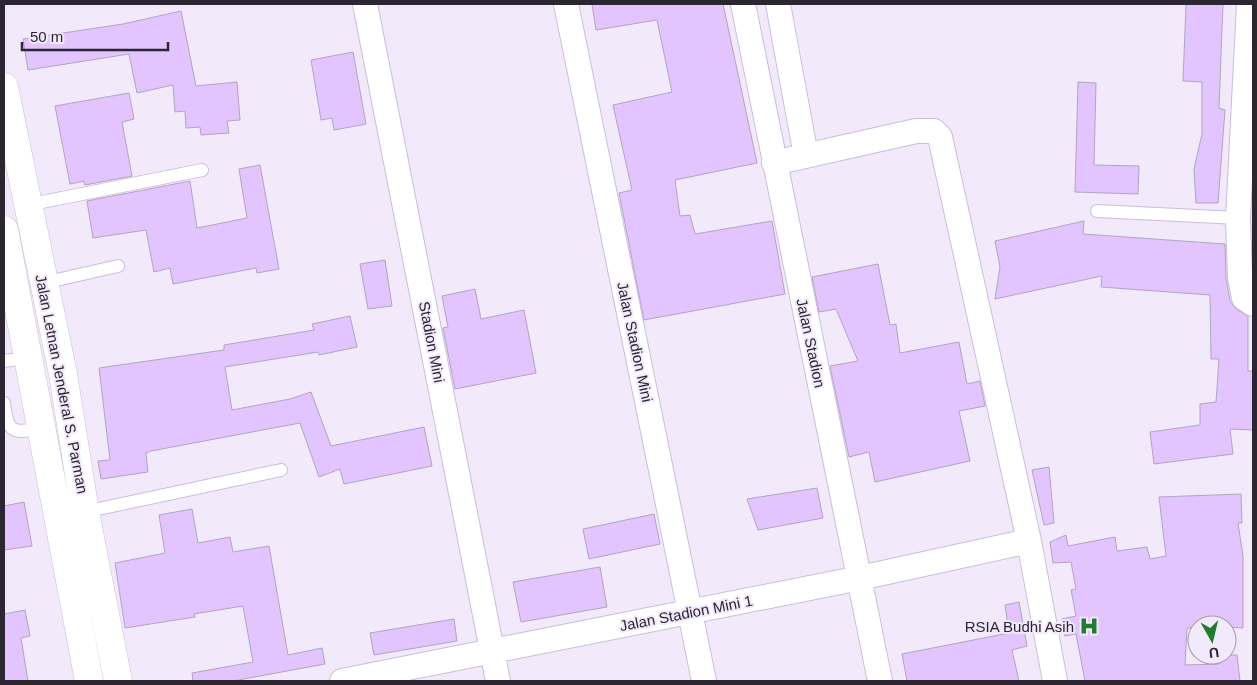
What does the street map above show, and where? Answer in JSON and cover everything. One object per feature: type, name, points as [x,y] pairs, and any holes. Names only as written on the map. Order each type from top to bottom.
[{"type":"street","name":"Stadion Mini","points":[[365,4],[498,681]]},
{"type":"street","name":"Jalan Stadion Mini","points":[[566,4],[704,681]]},
{"type":"street","name":"Jalan Stadion","points":[[743,4],[880,681]]},
{"type":"street","points":[[778,4],[806,156]]},
{"type":"street","points":[[1249,4],[1249,103],[1238,218],[1240,277],[1244,298],[1253,304]]},
{"type":"street","name":"Jalan Letnan Jenderal S. Parman","points":[[4,90],[27,205],[15,244],[9,281],[16,360],[72,514],[118,681]]},
{"type":"street","points":[[774,163],[916,131],[934,132],[940,136],[1029,541],[1055,681]]},
{"type":"street","name":"Jalan Letnan Jenderal S. Parman","points":[[15,244],[43,282],[62,374],[72,514],[90,681]]},
{"type":"street","name":"Jalan Stadion Mini 1","points":[[342,681],[860,578],[1029,541]]},
{"type":"lane","points":[[27,205],[202,170]]},
{"type":"lane","points":[[1097,211],[1238,218]]},
{"type":"lane","points":[[43,282],[118,266]]},
{"type":"lane","points":[[4,403],[8,425],[11,430],[41,428]]},
{"type":"lane","points":[[72,514],[281,470]]},
{"type":"building","points":[[592,4],[723,4],[757,163],[675,180],[680,216],[690,215],[695,234],[772,221],[785,294],[644,320],[619,193],[632,190],[613,105],[672,92],[657,20],[596,30]]},
{"type":"building","points":[[1186,4],[1223,4],[1219,108],[1225,110],[1218,203],[1196,203],[1194,169],[1202,134],[1202,82],[1183,81]]},
{"type":"building","points":[[181,11],[196,86],[237,82],[240,120],[227,121],[229,133],[201,135],[200,127],[186,128],[185,111],[175,112],[173,85],[137,93],[129,54],[28,70],[23,39],[123,24]]},
{"type":"building","points":[[353,52],[366,124],[334,130],[332,118],[321,120],[311,60]]},
{"type":"building","points":[[1078,82],[1096,83],[1094,165],[1139,166],[1138,194],[1075,192]]},
{"type":"building","points":[[129,93],[134,119],[122,122],[132,176],[85,185],[84,181],[70,184],[55,106]]},
{"type":"building","points":[[260,165],[279,269],[257,273],[256,268],[173,284],[170,268],[154,272],[146,230],[93,238],[87,201],[190,181],[197,228],[247,218],[239,169]]},
{"type":"building","points":[[1084,221],[1083,234],[1225,244],[1226,278],[1230,301],[1236,309],[1248,316],[1248,371],[1253,371],[1253,430],[1230,429],[1233,454],[1154,464],[1150,432],[1200,425],[1200,404],[1216,402],[1219,359],[1211,359],[1210,295],[1101,287],[1102,276],[995,299],[1000,267],[995,241]]},
{"type":"building","points":[[385,260],[392,306],[368,309],[360,264]]},
{"type":"building","points":[[878,264],[890,325],[896,324],[900,353],[959,342],[967,384],[980,381],[985,406],[959,411],[970,461],[875,482],[869,452],[849,457],[830,366],[858,361],[836,309],[819,312],[812,277]]},
{"type":"building","points":[[475,289],[481,319],[524,310],[536,373],[455,389],[443,328],[448,327],[442,296]]},
{"type":"building","points":[[350,316],[357,347],[319,355],[318,352],[225,367],[232,410],[290,399],[311,392],[331,446],[424,427],[432,466],[344,484],[340,469],[319,477],[300,423],[151,451],[146,453],[148,472],[101,479],[98,461],[110,460],[99,368],[224,350],[224,345],[314,330],[312,324]]},
{"type":"building","points":[[1049,467],[1054,523],[1044,525],[1032,470]]},
{"type":"building","points":[[817,488],[823,518],[758,530],[747,499]]},
{"type":"building","points":[[1241,494],[1242,523],[1238,523],[1243,556],[1243,628],[1237,628],[1237,615],[1187,615],[1185,665],[1237,665],[1237,655],[1240,681],[1085,681],[1076,634],[1065,636],[1062,619],[1076,616],[1071,590],[1076,589],[1071,562],[1053,563],[1050,542],[1066,535],[1068,546],[1115,537],[1117,551],[1147,547],[1150,559],[1166,556],[1159,497]]},
{"type":"building","points":[[24,502],[32,546],[4,550],[4,506]]},
{"type":"building","points":[[192,509],[198,543],[230,537],[233,552],[269,546],[288,655],[322,648],[325,664],[233,681],[193,681],[192,673],[253,662],[243,606],[194,614],[195,617],[125,628],[115,563],[165,553],[159,515]]},
{"type":"building","points":[[654,514],[660,544],[589,559],[583,529]]},
{"type":"building","points":[[600,567],[607,607],[521,622],[513,582]]},
{"type":"building","points":[[1019,602],[1027,646],[1012,650],[1019,681],[907,681],[902,654],[1009,633],[1005,605]]},
{"type":"building","points":[[25,610],[30,636],[21,638],[28,681],[4,681],[4,614]]},
{"type":"building","points":[[454,619],[457,641],[374,655],[370,633]]},
{"type":"place","name":"RSIA Budhi Asih","points":[[1089,626]]}]
